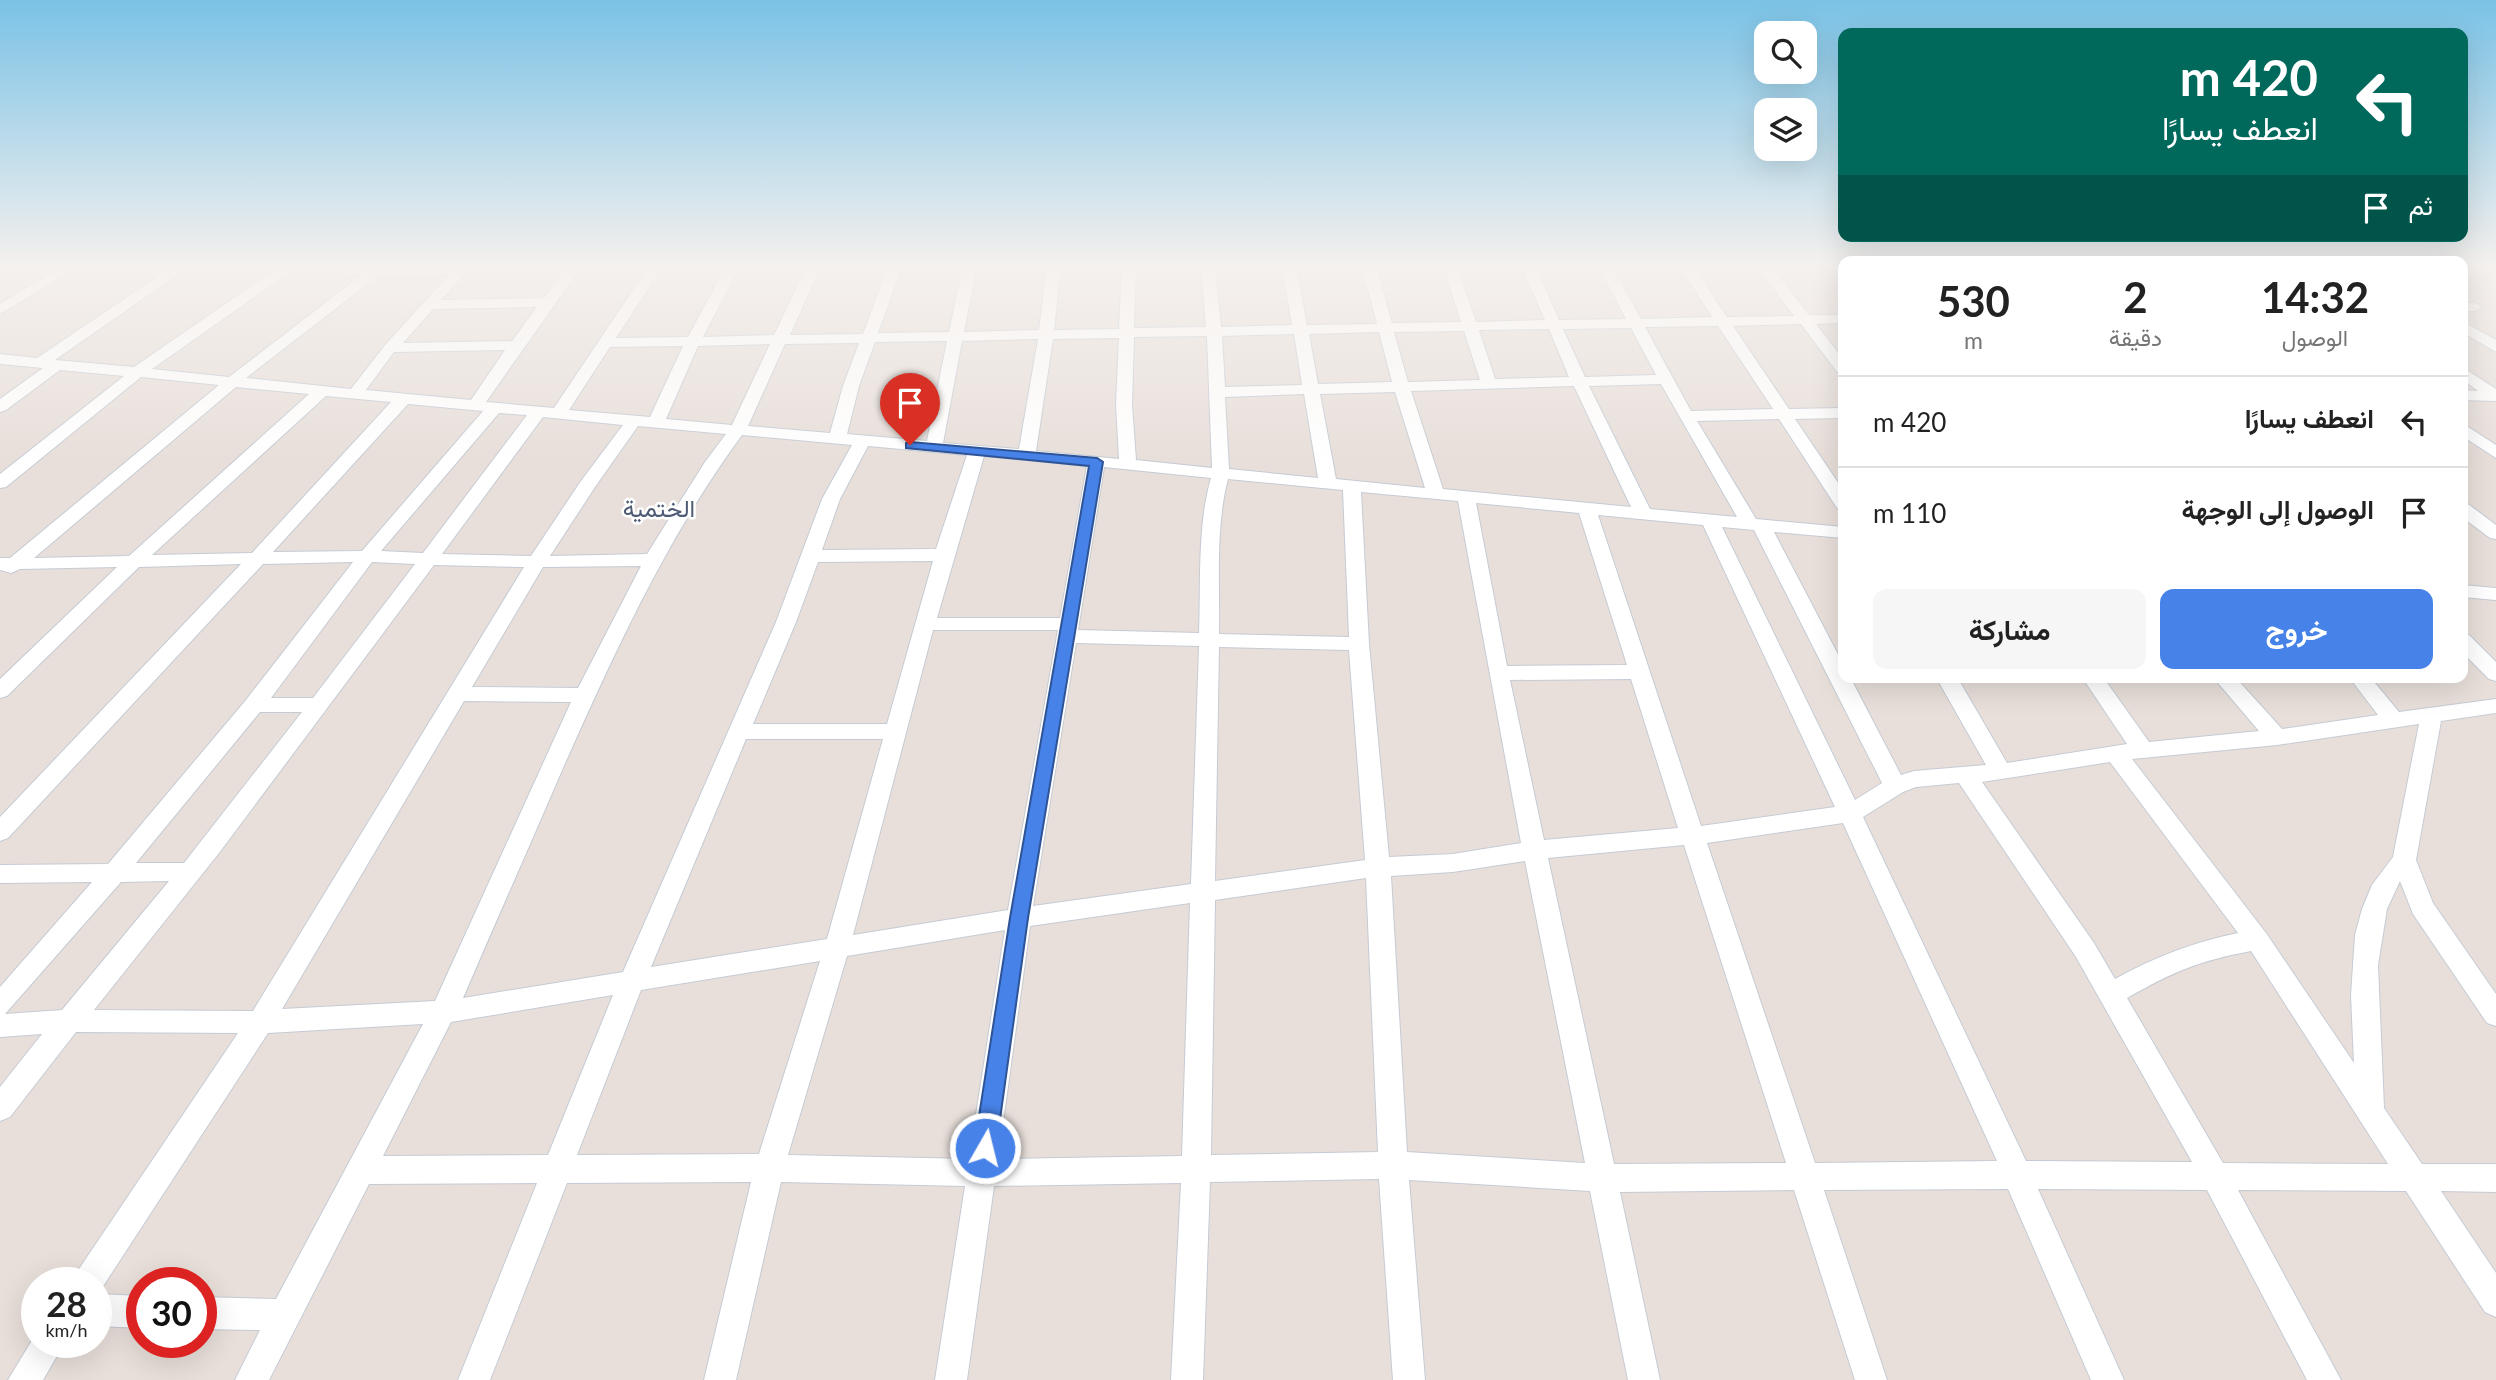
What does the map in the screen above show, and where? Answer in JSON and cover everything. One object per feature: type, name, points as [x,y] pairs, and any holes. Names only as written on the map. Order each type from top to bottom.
[{"type":"street","points":[[40,363],[88,330]]},
{"type":"street","points":[[0,483],[138,372],[197,330]]},
{"type":"street","points":[[0,577],[7,564],[299,330]]},
{"type":"street","points":[[356,393],[406,330]]},
{"type":"street","points":[[0,1005],[115,873],[254,705],[486,406],[516,345],[527,330]]},
{"type":"street","points":[[0,1108],[190,872],[319,705],[430,559],[472,496],[549,413],[613,330]]},
{"type":"street","points":[[99,1267],[260,1022],[538,560],[587,485],[645,422],[699,330]]},
{"type":"street","points":[[251,1380],[443,1012],[585,695],[653,560],[738,430],[784,330]]},
{"type":"street","points":[[837,439],[851,386],[872,330]]},
{"type":"street","points":[[934,447],[943,393],[958,330]]},
{"type":"street","points":[[1027,455],[1047,330]]},
{"type":"street","points":[[1126,330],[1125,404],[1128,465]]},
{"type":"street","points":[[605,343],[1327,330]]},
{"type":"street","points":[[1385,330],[1436,495]]},
{"type":"street","points":[[1472,330],[1489,384]]},
{"type":"street","points":[[1556,330],[1643,514]]},
{"type":"street","points":[[1639,330],[1686,416],[1755,525],[1838,680]]},
{"type":"street","points":[[1728,330],[1838,497]]},
{"type":"street","points":[[1813,330],[1838,363]]},
{"type":"street","points":[[2470,330],[2496,347]]},
{"type":"street","points":[[1302,331],[1310,388],[1340,486],[1359,644],[1378,867],[1392,1165],[1409,1380]]},
{"type":"street","points":[[1187,1380],[1196,1169],[1213,511],[1221,475],[1214,332]]},
{"type":"street","points":[[390,348],[516,345]]},
{"type":"street","points":[[0,359],[549,413],[1027,455],[1838,533]]},
{"type":"street","points":[[0,407],[58,365]]},
{"type":"street","points":[[2468,376],[2496,396]]},
{"type":"street","points":[[1217,392],[1666,379]]},
{"type":"street","points":[[0,691],[132,563],[323,390]]},
{"type":"street","points":[[2468,395],[2496,396]]},
{"type":"street","points":[[0,832],[404,398]]},
{"type":"street","points":[[1686,416],[1838,413]]},
{"type":"street","points":[[2468,432],[2496,453]]},
{"type":"street","points":[[474,1380],[631,983],[786,622],[831,499],[862,441]]},
{"type":"street","points":[[720,1380],[769,1168],[837,947],[924,624],[977,451]]},
{"type":"street","points":[[951,1380],[1019,918],[1097,462]]},
{"type":"street","points":[[1466,498],[1498,673],[1537,850],[1644,1380]]},
{"type":"street","points":[[1587,509],[1691,836],[1756,1023],[1871,1380]]},
{"type":"street","points":[[2468,513],[2496,534]]},
{"type":"street","points":[[1710,520],[1851,813],[2019,1175],[2108,1380]]},
{"type":"street","points":[[808,556],[944,555]]},
{"type":"street","points":[[7,564],[255,561],[368,556],[477,562],[653,560]]},
{"type":"street","points":[[2468,592],[2496,594]]},
{"type":"street","points":[[924,624],[1209,640],[1359,644]]},
{"type":"street","points":[[2468,646],[2496,674]]},
{"type":"street","points":[[1498,673],[1639,672]]},
{"type":"street","points":[[1840,683],[1895,786]]},
{"type":"street","points":[[1949,683],[2001,772]]},
{"type":"street","points":[[2096,683],[2143,750]]},
{"type":"street","points":[[2228,683],[2277,737]]},
{"type":"street","points":[[2364,683],[2394,721]]},
{"type":"street","points":[[458,694],[585,695]]},
{"type":"street","points":[[254,705],[319,705]]},
{"type":"street","points":[[0,1026],[68,1021],[260,1022],[443,1012],[1019,918],[1378,867],[1453,863],[1537,850],[1691,836],[1851,813],[1895,786],[1914,779],[2001,772],[2115,753],[2277,737],[2496,706]]},
{"type":"street","points":[[2370,1110],[2364,954],[2374,909],[2384,884],[2404,860],[2431,716]]},
{"type":"street","points":[[739,732],[897,731]]},
{"type":"street","points":[[2115,753],[2257,940],[2496,1301]]},
{"type":"street","points":[[1965,775],[2085,950],[2215,1176],[2325,1380]]},
{"type":"street","points":[[2404,860],[2422,907],[2496,1015]]},
{"type":"street","points":[[0,874],[190,872]]},
{"type":"street","points":[[2111,994],[2164,965],[2204,950],[2257,940]]},
{"type":"street","points":[[361,1170],[769,1168],[981,1173],[1392,1165],[1603,1178],[2019,1175],[2496,1178]]},
{"type":"street","points":[[217,1313],[285,1315]]},
{"type":"street","points":[[24,1380],[38,1358]]},
{"type":"district","name":"الختمية","points":[[659,509]]},
{"type":"route","points":[[910,445],[1097,462],[1065,636],[985,1148]]}]
